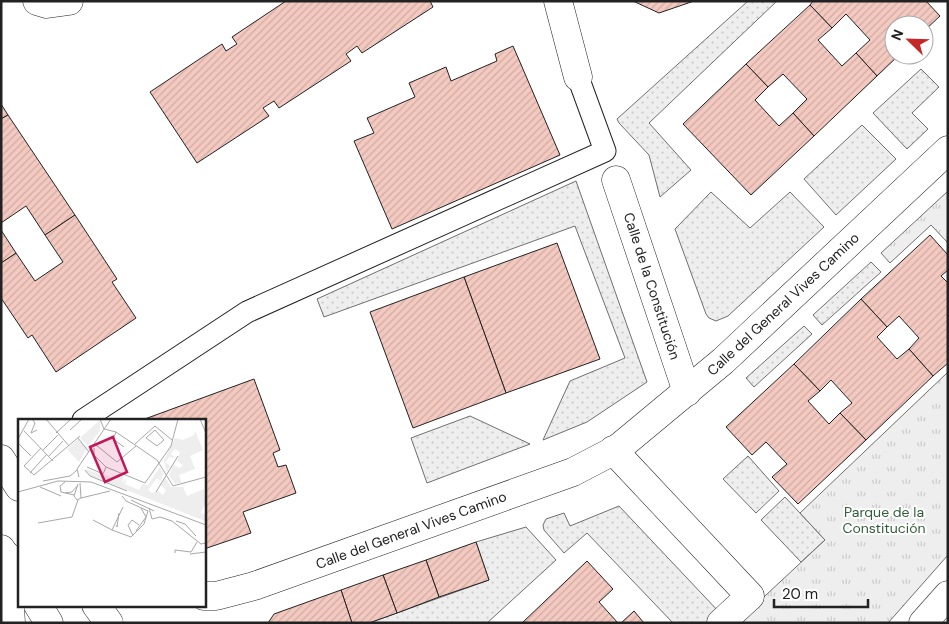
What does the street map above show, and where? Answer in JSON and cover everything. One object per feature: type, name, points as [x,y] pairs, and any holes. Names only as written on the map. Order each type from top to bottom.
[{"type":"main road","points":[[37,1],[47,4],[69,1]]},
{"type":"main road","points":[[558,1],[578,77]]},
{"type":"main road","name":"Calle del General Vives Camino","points":[[205,596],[216,596],[263,583],[573,472],[613,450],[723,361],[948,150]]},
{"type":"main road","name":"Calle de la Constitución","points":[[616,180],[687,392]]},
{"type":"main road","points":[[613,450],[750,596],[721,623]]},
{"type":"main road","points":[[9,560],[11,623]]},
{"type":"main road","points":[[923,623],[948,595]]},
{"type":"main road","points":[[39,606],[49,623]]},
{"type":"main road","points":[[97,606],[109,623]]},
{"type":"street","points":[[578,77],[616,180]]},
{"type":"street","points":[[85,419],[247,312],[605,151]]},
{"type":"green space","points":[[748,1],[777,1],[649,123],[691,170],[660,197],[649,155],[617,119]]},
{"type":"green space","points":[[921,69],[939,87],[912,113],[928,129],[907,149],[873,113]]},
{"type":"green space","points":[[862,125],[896,159],[836,215],[804,179]]},
{"type":"green space","points":[[576,181],[647,382],[587,422],[543,440],[570,381],[625,358],[575,226],[324,317],[317,299]]},
{"type":"green space","points":[[948,191],[948,243],[931,225],[890,263],[881,253]]},
{"type":"green space","points":[[711,192],[750,228],[790,192],[824,227],[728,316],[716,321],[709,318],[706,314],[675,229]]},
{"type":"green space","points":[[871,262],[881,272],[822,325],[813,315]]},
{"type":"green space","points":[[804,326],[812,334],[754,387],[746,378]]},
{"type":"green space","name":"Parque de la Constitución","points":[[948,372],[948,555],[888,623],[736,623],[825,540],[800,513]]},
{"type":"green space","points":[[470,416],[530,444],[427,483],[411,438]]},
{"type":"green space","points":[[748,456],[779,491],[756,513],[723,479]]},
{"type":"green space","points":[[785,497],[825,540],[801,562],[761,520]]},
{"type":"green space","points":[[619,506],[720,613],[710,623],[673,623],[587,533],[564,553],[544,530],[543,525],[546,519],[564,513],[570,526]]},
{"type":"green space","points":[[526,527],[556,560],[487,623],[369,623],[489,580],[476,542]]},
{"type":"building","points":[[286,1],[430,1],[433,7],[362,53],[357,46],[346,54],[351,61],[279,108],[274,101],[263,108],[269,116],[197,163],[150,92],[222,44],[226,51],[237,44],[232,37]]},
{"type":"building","points":[[633,1],[694,1],[659,13]]},
{"type":"building","points":[[813,1],[926,1],[940,16],[934,22],[934,15],[884,15],[884,65],[889,65],[877,76],[856,53],[870,40],[846,14],[832,28],[810,5]]},
{"type":"building","points":[[810,5],[832,28],[818,40],[842,66],[856,53],[877,76],[814,136],[793,113],[807,99],[783,74],[768,87],[746,64]]},
{"type":"building","points":[[513,46],[560,155],[392,229],[354,141],[374,133],[367,118],[415,97],[409,83],[446,67],[451,81],[497,61],[495,54]]},
{"type":"building","points":[[746,64],[768,87],[755,100],[779,126],[793,113],[814,136],[751,195],[683,124]]},
{"type":"building","points":[[1,104],[8,115],[1,119]]},
{"type":"building","points":[[8,115],[75,215],[45,235],[26,206],[1,223],[1,119]]},
{"type":"building","points":[[75,215],[117,279],[112,282],[136,318],[56,372],[32,335],[28,338],[1,298],[1,263],[16,253],[35,281],[63,262],[45,235]]},
{"type":"building","points":[[1,230],[16,253],[1,263]]},
{"type":"building","points":[[930,235],[948,255],[948,270],[941,276],[948,283],[948,363],[933,376],[909,349],[919,338],[899,316],[887,327],[861,299]]},
{"type":"building","points":[[557,243],[600,359],[506,393],[464,277]]},
{"type":"building","points":[[464,277],[506,393],[413,428],[370,312]]},
{"type":"building","points":[[861,299],[887,327],[877,337],[897,359],[909,349],[933,376],[866,440],[840,413],[852,403],[831,380],[820,391],[794,364]]},
{"type":"building","points":[[794,364],[820,391],[808,401],[829,424],[840,413],[866,440],[798,504],[772,477],[787,464],[766,442],[752,455],[726,427]]},
{"type":"building","points":[[254,379],[280,450],[273,453],[278,467],[286,465],[296,493],[243,512],[251,533],[205,549],[205,419],[145,419]]},
{"type":"building","points":[[476,542],[489,580],[439,597],[426,560]]},
{"type":"building","points":[[426,560],[439,597],[397,613],[383,575]]},
{"type":"building","points":[[587,561],[613,589],[599,602],[618,623],[522,623]]},
{"type":"building","points":[[383,575],[397,613],[369,623],[352,623],[341,590]]},
{"type":"building","points":[[341,590],[352,623],[268,623],[274,614]]},
{"type":"building","points":[[634,611],[644,623],[621,623]]}]
